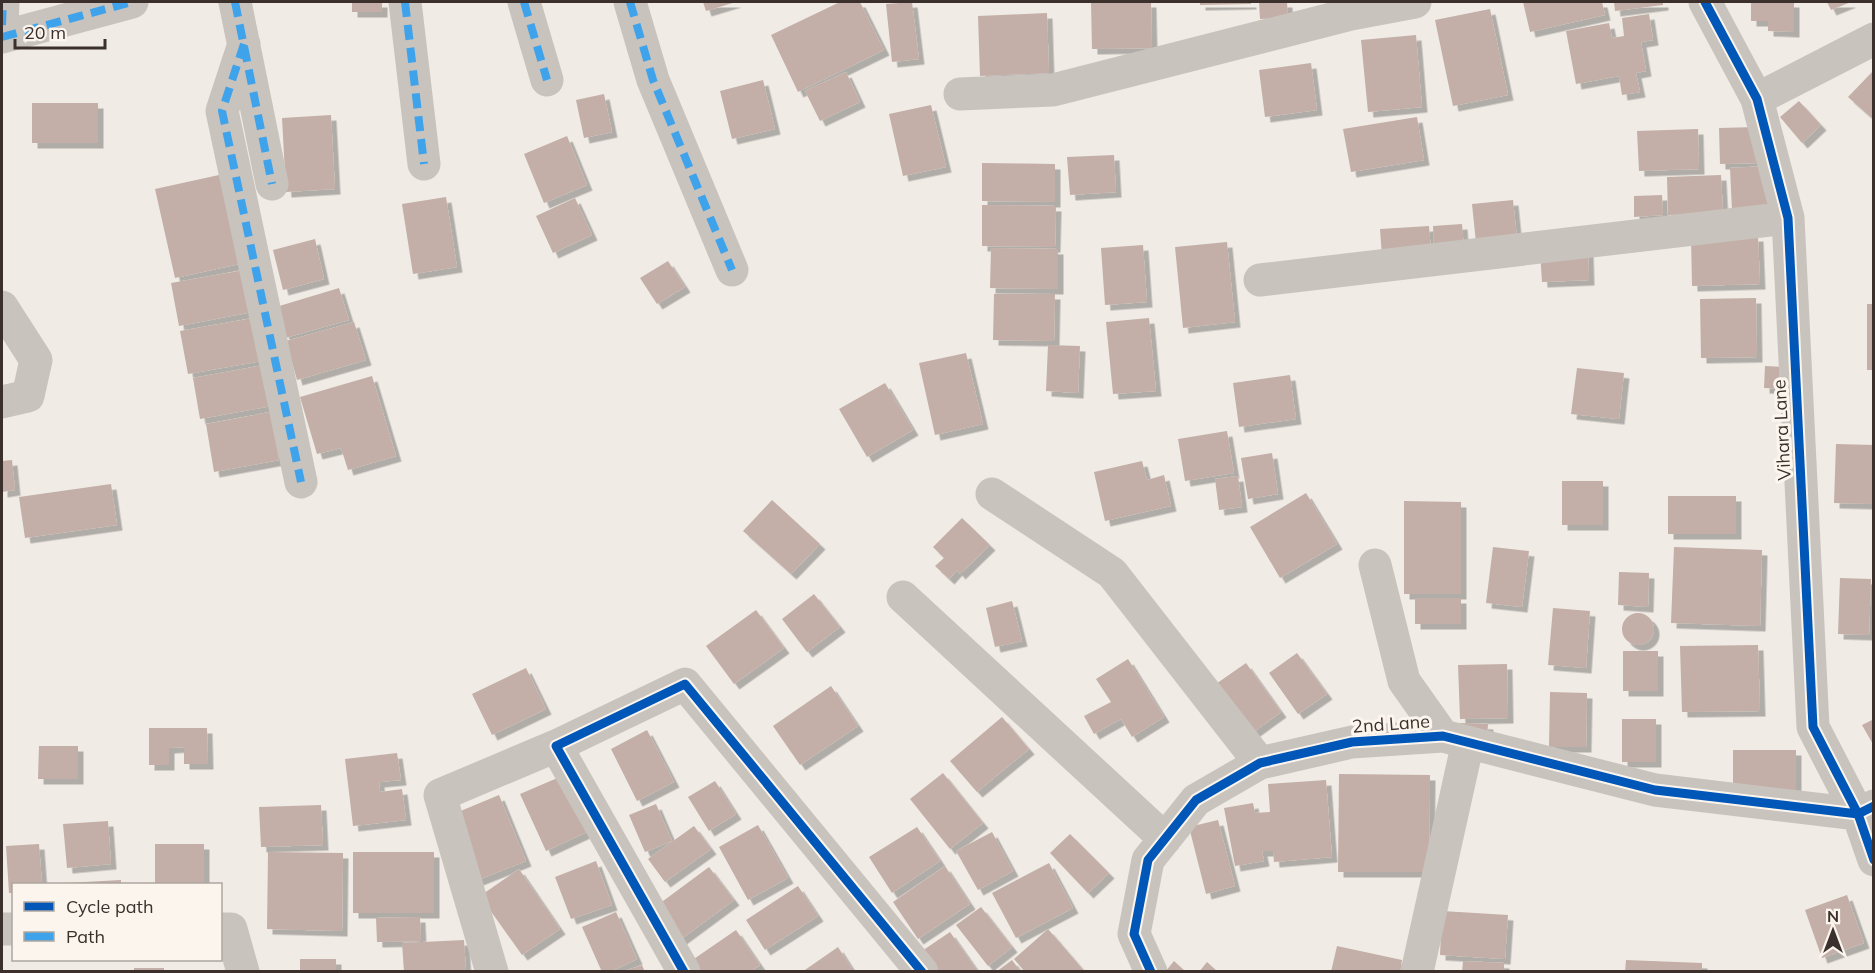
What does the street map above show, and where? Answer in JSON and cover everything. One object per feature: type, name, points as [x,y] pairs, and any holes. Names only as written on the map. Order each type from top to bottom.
[{"type":"street","points":[[2,25],[3,2]]},
{"type":"street","points":[[2,37],[132,2]]},
{"type":"street","points":[[235,2],[272,184]]},
{"type":"street","points":[[405,2],[423,164]]},
{"type":"street","points":[[524,2],[547,80]]},
{"type":"street","points":[[630,2],[653,80],[732,270]]},
{"type":"street","points":[[960,94],[1053,90],[1351,14],[1415,2]]},
{"type":"street","name":"Vihara Lane","points":[[1705,2],[1757,99],[1788,218],[1813,727],[1866,810],[1874,860]]},
{"type":"street","points":[[1757,99],[1874,39]]},
{"type":"street","points":[[244,44],[222,111],[301,482]]},
{"type":"street","points":[[1260,280],[1788,218]]},
{"type":"street","points":[[2,307],[36,360],[28,396],[2,402]]},
{"type":"street","points":[[992,494],[1112,573],[1260,763]]},
{"type":"street","points":[[1375,565],[1404,681],[1455,739],[1417,972]]},
{"type":"street","points":[[903,597],[1165,839]]},
{"type":"street","points":[[492,972],[440,795],[556,746],[685,684],[922,972]]},
{"type":"street","name":"2nd Lane","points":[[1151,972],[1134,934],[1148,860],[1196,800],[1260,763],[1352,742],[1455,739],[1655,790],[1866,810]]},
{"type":"street","points":[[556,746],[684,972]]},
{"type":"street","points":[[222,929],[231,929],[243,972]]},
{"type":"building","points":[[352,2],[382,2],[382,12],[352,12]]},
{"type":"building","points":[[703,2],[736,2],[706,11]]},
{"type":"building","points":[[840,2],[860,2],[884,50],[798,92],[771,35]]},
{"type":"building","points":[[912,2],[919,59],[892,62],[886,4]]},
{"type":"building","points":[[1091,2],[1151,2],[1152,48],[1092,49]]},
{"type":"building","points":[[1200,2],[1251,2],[1251,4],[1200,5]]},
{"type":"building","points":[[1259,2],[1287,2],[1288,17],[1260,19]]},
{"type":"building","points":[[1523,2],[1602,2],[1605,15],[1530,32]]},
{"type":"building","points":[[1614,2],[1663,2],[1663,5],[1615,11]]},
{"type":"building","points":[[1751,2],[1794,2],[1794,32],[1768,31],[1768,21],[1751,21]]},
{"type":"building","points":[[1827,2],[1851,2],[1831,10]]},
{"type":"building","points":[[1490,9],[1508,95],[1453,106],[1435,20]]},
{"type":"building","points":[[1047,13],[1049,73],[980,76],[978,16]]},
{"type":"building","points":[[1649,14],[1653,40],[1641,42],[1646,71],[1636,73],[1640,92],[1622,95],[1619,76],[1576,84],[1566,31],[1609,23],[1612,38],[1624,36],[1622,18]]},
{"type":"building","points":[[1416,35],[1422,107],[1368,112],[1361,40]]},
{"type":"building","points":[[1311,63],[1317,110],[1265,117],[1259,70]]},
{"type":"building","points":[[1874,70],[1874,120],[1848,97]]},
{"type":"building","points":[[846,72],[860,102],[820,121],[805,91]]},
{"type":"building","points":[[763,80],[775,129],[732,139],[720,91]]},
{"type":"building","points":[[604,94],[612,132],[584,138],[576,100]]},
{"type":"building","points":[[1799,101],[1821,125],[1802,143],[1780,117]]},
{"type":"building","points":[[32,103],[98,103],[98,143],[32,143]]},
{"type":"building","points":[[931,105],[946,167],[903,176],[889,114]]},
{"type":"building","points":[[331,115],[335,189],[286,192],[282,118]]},
{"type":"building","points":[[1417,117],[1424,160],[1351,172],[1343,129]]},
{"type":"building","points":[[1756,127],[1757,163],[1720,164],[1719,128]]},
{"type":"building","points":[[1698,129],[1699,169],[1639,171],[1637,131]]},
{"type":"building","points":[[567,136],[587,185],[544,203],[524,154]]},
{"type":"building","points":[[1114,155],[1116,192],[1070,195],[1067,157]]},
{"type":"building","points":[[982,163],[1055,164],[1055,202],[982,201]]},
{"type":"building","points":[[1768,166],[1770,209],[1732,211],[1730,168]]},
{"type":"building","points":[[219,175],[239,264],[175,278],[155,189]]},
{"type":"building","points":[[1721,175],[1723,213],[1668,215],[1667,177]]},
{"type":"building","points":[[1662,195],[1663,215],[1634,217],[1634,196]]},
{"type":"building","points":[[446,197],[457,267],[413,274],[402,204]]},
{"type":"building","points":[[575,198],[592,235],[553,253],[536,216]]},
{"type":"building","points":[[1513,200],[1517,239],[1476,243],[1472,204]]},
{"type":"building","points":[[982,205],[1056,206],[1055,247],[982,246]]},
{"type":"building","points":[[1462,224],[1464,250],[1434,252],[1433,226]]},
{"type":"building","points":[[1429,226],[1431,252],[1382,256],[1380,229]]},
{"type":"building","points":[[1758,236],[1760,284],[1692,286],[1691,238]]},
{"type":"building","points":[[315,239],[324,279],[283,290],[273,250]]},
{"type":"building","points":[[1227,242],[1235,322],[1183,328],[1175,247]]},
{"type":"building","points":[[1143,245],[1147,302],[1105,305],[1101,248]]},
{"type":"building","points":[[991,248],[1058,249],[1058,289],[990,288]]},
{"type":"building","points":[[1588,248],[1589,280],[1542,282],[1540,251]]},
{"type":"building","points":[[668,261],[685,287],[657,304],[640,278]]},
{"type":"building","points":[[244,270],[252,312],[179,326],[171,283]]},
{"type":"building","points":[[339,288],[349,320],[285,338],[276,307]]},
{"type":"building","points":[[994,294],[1055,294],[1054,341],[993,340]]},
{"type":"building","points":[[1756,298],[1757,357],[1701,358],[1700,299]]},
{"type":"building","points":[[1867,304],[1874,304],[1874,370],[1867,370]]},
{"type":"building","points":[[253,318],[261,361],[188,374],[180,331]]},
{"type":"building","points":[[1149,318],[1156,391],[1113,394],[1106,322]]},
{"type":"building","points":[[354,322],[366,360],[297,380],[286,341]]},
{"type":"building","points":[[1048,345],[1080,346],[1078,393],[1046,391]]},
{"type":"building","points":[[966,353],[983,424],[935,435],[919,363]]},
{"type":"building","points":[[264,365],[271,406],[200,419],[193,378]]},
{"type":"building","points":[[1765,366],[1787,367],[1787,389],[1764,388]]},
{"type":"building","points":[[1577,368],[1624,373],[1619,419],[1571,414]]},
{"type":"building","points":[[1290,375],[1296,419],[1239,427],[1233,383]]},
{"type":"building","points":[[372,376],[396,456],[348,470],[341,448],[317,454],[300,397]]},
{"type":"building","points":[[885,383],[913,430],[867,457],[839,409]]},
{"type":"building","points":[[270,412],[279,460],[214,472],[206,424]]},
{"type":"building","points":[[1227,431],[1234,473],[1185,481],[1178,439]]},
{"type":"building","points":[[1836,444],[1874,445],[1874,504],[1834,503]]},
{"type":"building","points":[[1272,453],[1278,494],[1248,499],[1241,458]]},
{"type":"building","points":[[12,460],[15,490],[2,492],[2,461]]},
{"type":"building","points":[[1142,461],[1147,480],[1164,475],[1171,506],[1105,521],[1094,472]]},
{"type":"building","points":[[1238,476],[1242,507],[1219,510],[1215,479]]},
{"type":"building","points":[[1562,481],[1603,481],[1603,525],[1562,525]]},
{"type":"building","points":[[111,484],[117,525],[25,538],[19,497]]},
{"type":"building","points":[[1306,493],[1337,544],[1280,578],[1250,527]]},
{"type":"building","points":[[1668,496],[1736,496],[1736,534],[1668,534]]},
{"type":"building","points":[[772,500],[820,544],[791,574],[743,531]]},
{"type":"building","points":[[1404,501],[1461,502],[1461,594],[1404,594]]},
{"type":"building","points":[[962,518],[990,545],[960,574],[957,570],[949,579],[935,566],[944,558],[933,547]]},
{"type":"building","points":[[1493,547],[1529,551],[1522,607],[1486,603]]},
{"type":"building","points":[[1674,547],[1762,550],[1760,626],[1671,623]]},
{"type":"building","points":[[1619,572],[1649,573],[1648,607],[1618,605]]},
{"type":"building","points":[[1840,578],[1871,579],[1869,635],[1838,634]]},
{"type":"building","points":[[814,594],[840,627],[807,652],[782,619]]},
{"type":"building","points":[[1415,598],[1461,598],[1461,624],[1415,624]]},
{"type":"building","points":[[1012,601],[1022,641],[995,647],[986,608]]},
{"type":"building","points":[[1553,608],[1590,611],[1586,668],[1548,665]]},
{"type":"building","points":[[756,610],[784,648],[734,684],[706,646]]},
{"type":"building","points":[[1638,613],[1649,618],[1654,629],[1649,640],[1638,645],[1627,640],[1622,629],[1627,618]]},
{"type":"building","points":[[1758,645],[1760,711],[1682,712],[1680,646]]},
{"type":"building","points":[[1623,651],[1658,651],[1658,691],[1623,691]]},
{"type":"building","points":[[1297,653],[1327,694],[1298,714],[1269,673]]},
{"type":"building","points":[[1128,659],[1164,717],[1132,737],[1121,719],[1094,734],[1084,716],[1111,702],[1096,679]]},
{"type":"building","points":[[1246,663],[1281,712],[1248,736],[1213,686]]},
{"type":"building","points":[[1507,664],[1508,718],[1460,719],[1458,665]]},
{"type":"building","points":[[526,668],[546,709],[492,735],[472,694]]},
{"type":"building","points":[[831,686],[858,726],[800,765],[773,726]]},
{"type":"building","points":[[1550,692],[1587,693],[1586,747],[1549,747]]},
{"type":"building","points":[[1002,717],[1029,749],[977,792],[950,761]]},
{"type":"building","points":[[1622,719],[1656,719],[1656,762],[1622,762]]},
{"type":"building","points":[[1874,719],[1874,746],[1862,725]]},
{"type":"building","points":[[1459,723],[1488,724],[1487,739],[1458,738]]},
{"type":"building","points":[[149,728],[207,728],[208,764],[184,764],[184,747],[169,748],[169,765],[149,765]]},
{"type":"building","points":[[647,730],[674,782],[637,801],[611,749]]},
{"type":"building","points":[[39,746],[78,746],[78,779],[38,779]]},
{"type":"building","points":[[1733,750],[1796,750],[1796,793],[1733,793]]},
{"type":"building","points":[[397,753],[401,780],[379,782],[380,792],[402,789],[406,820],[353,826],[345,759]]},
{"type":"building","points":[[943,773],[983,823],[950,849],[910,799]]},
{"type":"building","points":[[1339,774],[1430,775],[1429,872],[1338,872]]},
{"type":"building","points":[[562,776],[587,832],[546,851],[520,794]]},
{"type":"building","points":[[1326,780],[1332,857],[1274,862],[1273,851],[1262,851],[1264,861],[1235,866],[1224,808],[1253,803],[1255,813],[1270,812],[1268,784]]},
{"type":"building","points":[[715,781],[736,814],[709,831],[688,797]]},
{"type":"building","points":[[499,795],[526,861],[478,880],[451,815]]},
{"type":"building","points":[[656,804],[672,841],[645,852],[629,815]]},
{"type":"building","points":[[321,805],[323,845],[261,847],[259,807]]},
{"type":"building","points":[[1218,820],[1235,886],[1206,894],[1189,827]]},
{"type":"building","points":[[108,821],[111,864],[67,868],[63,824]]},
{"type":"building","points":[[758,825],[788,878],[748,900],[719,847]]},
{"type":"building","points":[[694,826],[711,849],[665,882],[648,859]]},
{"type":"building","points":[[917,827],[940,861],[892,893],[869,857]]},
{"type":"building","points":[[992,832],[1013,871],[978,890],[956,851]]},
{"type":"building","points":[[1070,834],[1109,873],[1088,893],[1050,853]]},
{"type":"building","points":[[39,844],[42,883],[12,883],[12,893],[9,893],[6,846]]},
{"type":"building","points":[[155,844],[204,844],[204,883],[155,883]]},
{"type":"building","points":[[268,852],[343,853],[342,931],[267,929]]},
{"type":"building","points":[[353,852],[434,852],[434,913],[353,913]]},
{"type":"building","points":[[596,861],[612,905],[571,919],[555,877]]},
{"type":"building","points":[[1049,863],[1073,908],[1016,938],[992,893]]},
{"type":"building","points":[[945,866],[970,904],[918,939],[893,902]]},
{"type":"building","points":[[709,867],[734,900],[680,940],[655,907]]},
{"type":"building","points":[[519,869],[560,929],[522,955],[480,896]]},
{"type":"building","points":[[121,880],[121,883],[65,883]]},
{"type":"building","points":[[798,886],[818,916],[765,950],[746,920]]},
{"type":"building","points":[[1847,895],[1864,943],[1822,958],[1805,910]]},
{"type":"building","points":[[981,907],[1012,947],[988,966],[956,925]]},
{"type":"building","points":[[1442,911],[1508,915],[1505,959],[1440,955]]},
{"type":"building","points":[[616,912],[637,959],[610,972],[602,972],[582,927]]},
{"type":"building","points":[[420,917],[421,941],[377,942],[376,918]]},
{"type":"building","points":[[1048,929],[1085,972],[1025,972],[1014,959]]},
{"type":"building","points":[[736,930],[760,965],[750,972],[694,972],[688,963]]},
{"type":"building","points":[[950,932],[978,972],[933,972],[919,953]]},
{"type":"building","points":[[464,940],[466,972],[404,972],[402,943]]},
{"type":"building","points":[[1337,946],[1402,960],[1400,972],[1331,972]]},
{"type":"building","points":[[838,947],[854,972],[802,972]]},
{"type":"building","points":[[300,959],[336,959],[336,972],[300,972]]},
{"type":"building","points":[[1012,960],[1021,972],[996,972]]},
{"type":"building","points":[[1626,960],[1702,963],[1702,972],[1625,972]]},
{"type":"building","points":[[1174,961],[1186,972],[1165,972]]},
{"type":"building","points":[[1463,961],[1504,963],[1504,972],[1462,972]]},
{"type":"building","points":[[1207,962],[1218,972],[1199,972]]},
{"type":"building","points":[[642,965],[645,972],[624,971]]},
{"type":"building","points":[[134,968],[164,968],[164,972],[134,972]]},
{"type":"marked path","points":[[2,25],[3,2]]},
{"type":"marked path","points":[[2,37],[132,2]]},
{"type":"marked path","points":[[235,2],[272,184]]},
{"type":"marked path","points":[[405,2],[424,164]]},
{"type":"marked path","points":[[524,2],[547,80]]},
{"type":"marked path","points":[[630,2],[653,80],[732,270]]},
{"type":"marked path","points":[[244,44],[222,111],[301,482]]},
{"type":"cycle path","points":[[1705,2],[1757,99],[1788,218],[1813,727],[1858,814],[1874,860]]},
{"type":"cycle path","points":[[684,972],[556,746],[685,684],[922,972]]},
{"type":"cycle path","points":[[1151,972],[1134,934],[1148,860],[1196,800],[1260,763],[1352,742],[1443,736],[1655,790],[1858,814],[1874,806]]}]
